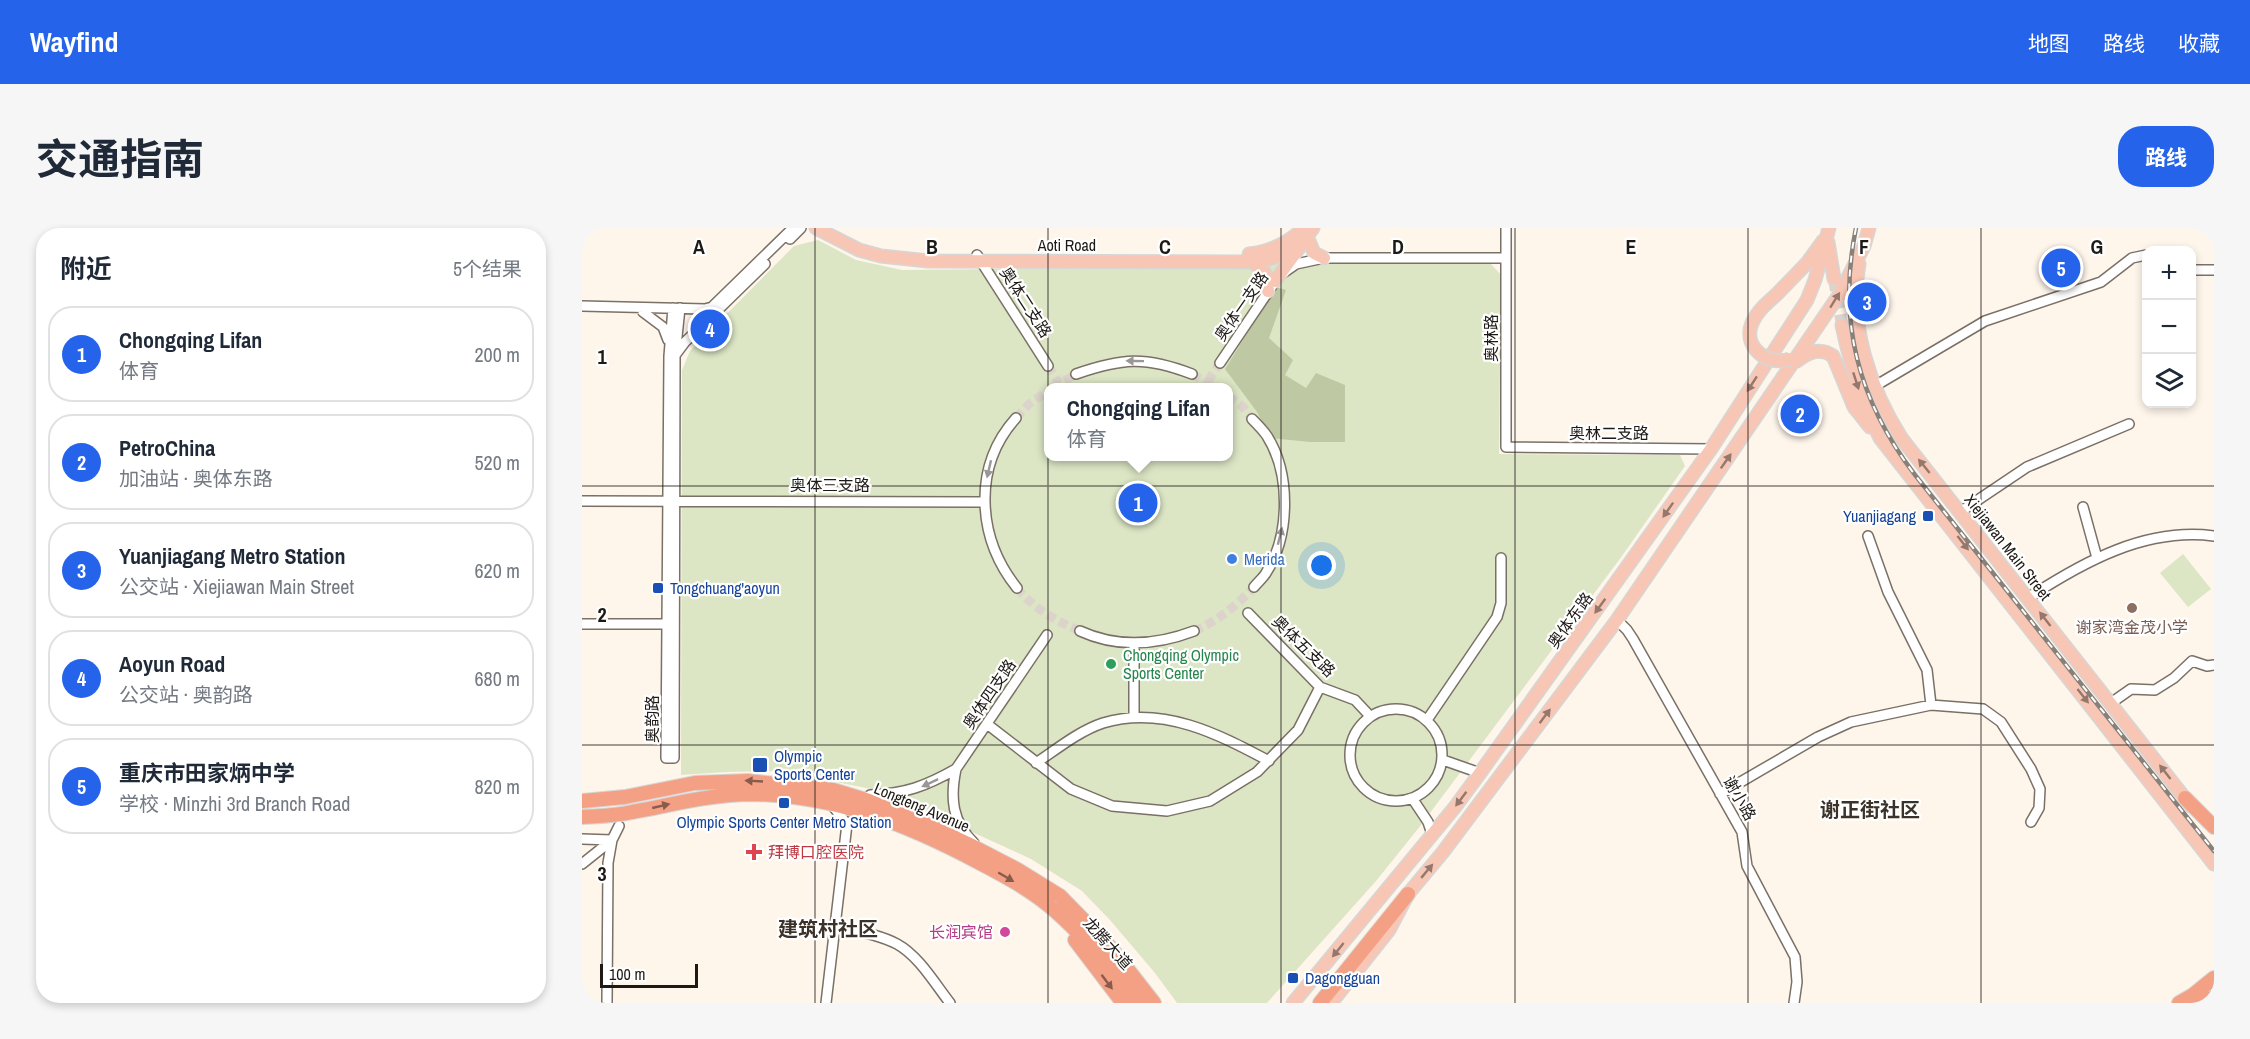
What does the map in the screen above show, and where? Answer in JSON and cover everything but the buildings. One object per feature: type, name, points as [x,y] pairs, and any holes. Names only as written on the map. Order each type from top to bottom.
[{"type":"highway","name":"Longteng Avenue","points":[[582,801],[625,797],[695,783],[748,780],[832,796],[904,814],[1018,870],[1060,896],[1111,948],[1154,1003]]},
{"type":"highway","name":"Longteng Avenue","points":[[582,817],[629,813],[697,798],[748,794],[792,797],[832,796],[866,812],[902,824],[963,854],[1012,880],[1052,908]]},
{"type":"highway","points":[[832,796],[870,795],[1021,864],[1079,905],[1128,955],[1165,1003]]},
{"type":"highway","points":[[2185,798],[2214,827]]},
{"type":"highway","points":[[1320,1003],[1408,894]]},
{"type":"highway","points":[[1052,908],[1123,1003]]},
{"type":"highway","name":"龙腾大道","points":[[1052,908],[1100,955],[1138,1003]]},
{"type":"highway","points":[[2179,1003],[2214,978]]},
{"type":"highway","points":[[2201,1003],[2214,997]]},
{"type":"main road","name":"Aoti Road","points":[[816,228],[850,247],[881,256],[928,261],[980,258],[1253,254],[1280,246],[1308,231]]},
{"type":"main road","name":"Aoti Road","points":[[832,228],[861,243],[882,250],[904,253],[980,258],[1253,262],[1269,260],[1284,254],[1308,231]]},
{"type":"main road","points":[[1331,1003],[1389,930],[1408,894],[1443,852],[1617,620],[1791,362],[1802,351],[1839,295],[1864,246],[1869,228]]},
{"type":"main road","points":[[1308,231],[1311,249],[1324,258]]},
{"type":"main road","points":[[1253,262],[1265,273],[1272,286],[1308,231]]},
{"type":"main road","points":[[1828,231],[1834,279]]},
{"type":"main road","points":[[1828,231],[1807,264],[1753,321],[1751,339],[1756,351],[1764,358],[1780,362],[1791,362],[1810,352],[1823,351],[1833,356],[1854,407],[1881,438]]},
{"type":"main road","name":"奥体东路","points":[[1293,1003],[1480,773],[1712,449],[1807,300],[1815,280],[1828,231]]},
{"type":"main road","name":"Xiejiawan Main Street","points":[[1864,246],[1857,275],[1857,310],[1863,349],[1887,414],[1902,439],[2214,835]]},
{"type":"main road","name":"Xiejiawan Main Street","points":[[1842,325],[1851,367],[1863,402],[1881,438],[2214,864]]},
{"type":"street","points":[[582,311],[643,312],[712,307],[793,228]]},
{"type":"street","points":[[672,356],[801,228]]},
{"type":"street","name":"奥林路","points":[[1506,228],[1506,447]]},
{"type":"street","points":[[1875,386],[1985,321],[2101,282],[2132,258],[2142,256]]},
{"type":"street","name":"奥体二支路","points":[[980,258],[1048,366]]},
{"type":"street","name":"奥体一支路","points":[[1220,363],[1272,286],[1296,264],[1324,258],[1506,258]]},
{"type":"street","points":[[2196,270],[2214,270]]},
{"type":"street","points":[[582,306],[676,310],[705,314],[720,309]]},
{"type":"street","name":"奥韵路","points":[[671,624],[674,758],[666,758],[671,624],[672,356],[676,310]]},
{"type":"street","points":[[643,312],[666,331],[672,356]]},
{"type":"street","points":[[1076,374],[1107,364],[1148,361],[1192,374]]},
{"type":"street","points":[[1016,418],[1003,433],[989,465],[984,502],[990,540],[1004,573],[1017,588]]},
{"type":"street","points":[[1252,418],[1268,436],[1280,466],[1285,500],[1282,536],[1266,573],[1254,587]]},
{"type":"street","points":[[1960,512],[2027,467],[2129,424]]},
{"type":"street","name":"奥林二支路","points":[[1506,447],[1712,449]]},
{"type":"street","name":"奥体三支路","points":[[582,501],[984,502]]},
{"type":"street","points":[[2083,507],[2097,558]]},
{"type":"street","points":[[2028,598],[2063,575],[2097,558],[2158,538],[2180,535],[2214,536]]},
{"type":"street","points":[[1868,536],[1888,592],[1927,670],[1931,705]]},
{"type":"street","points":[[1427,720],[1497,617],[1501,603],[1501,558]]},
{"type":"street","name":"奥体五支路","points":[[1248,612],[1320,687],[1355,700],[1370,716]]},
{"type":"street","name":"谢小路","points":[[1617,620],[1633,639],[1742,832],[1747,866],[1795,957],[1797,982],[1794,1003]]},
{"type":"street","points":[[582,624],[671,624]]},
{"type":"street","points":[[1080,632],[1095,638],[1134,644],[1174,638],[1194,631]]},
{"type":"street","name":"奥体四支路","points":[[956,769],[1047,635]]},
{"type":"street","points":[[1134,644],[1134,717]]},
{"type":"street","points":[[2111,703],[2131,689],[2155,690],[2174,678],[2190,661],[2196,660],[2209,666],[2214,664]]},
{"type":"street","points":[[987,724],[1071,789],[1112,806],[1167,811],[1210,801],[1257,772],[1298,730],[1320,687]]},
{"type":"street","points":[[1720,794],[1818,737],[1851,722],[1931,705],[1983,709],[2001,722],[2031,769],[2040,789],[2039,808],[2031,822]]},
{"type":"street","points":[[1399,708],[1414,712],[1427,720],[1437,731],[1442,745],[1443,760],[1439,774],[1431,786],[1419,796],[1404,801],[1388,801],[1373,795],[1361,785],[1353,772],[1349,757],[1351,741],[1358,727],[1370,716],[1384,710],[1399,708]]},
{"type":"street","points":[[1036,763],[1067,741],[1102,723],[1134,717],[1181,721],[1218,734],[1269,761]]},
{"type":"street","points":[[1443,760],[1480,773]]},
{"type":"street","points":[[870,795],[889,795],[916,789],[956,769]]},
{"type":"street","points":[[956,769],[952,786],[953,807],[957,820],[968,838],[982,852]]},
{"type":"street","points":[[826,1003],[848,824],[832,796]]},
{"type":"street","points":[[1412,798],[1428,822],[1432,834]]},
{"type":"street","points":[[848,824],[866,812]]},
{"type":"street","points":[[607,1003],[608,863],[612,840],[623,818],[629,813]]},
{"type":"street","points":[[608,815],[619,826]]},
{"type":"street","points":[[582,839],[612,840]]},
{"type":"street","points":[[582,864],[612,840]]},
{"type":"street","points":[[834,926],[880,937],[899,945],[913,957],[950,1003]]},
{"type":"green space","name":"Chongqing Olympic Sports Center","points":[[818,240],[856,260],[902,270],[1004,269],[1009,266],[1489,262],[1501,275],[1499,454],[1680,455],[1685,466],[1622,556],[1421,825],[1376,881],[1267,1003],[1177,1003],[1155,973],[1082,891],[1031,859],[876,790],[781,771],[681,775],[682,370],[690,351],[794,246]]},
{"type":"green space","points":[[1276,287],[1286,290],[1269,338],[1293,360],[1285,375],[1306,388],[1316,373],[1345,385],[1345,442],[1310,442],[1270,438],[1257,412],[1225,369]]},
{"type":"green space","points":[[2183,554],[2211,589],[2188,607],[2160,573]]},
{"type":"tunnel","points":[[1834,279],[1842,325]]},
{"type":"tunnel","points":[[1208,381],[1220,363]]},
{"type":"tunnel","points":[[1048,366],[1059,383]]},
{"type":"tunnel","points":[[1061,383],[1076,374]]},
{"type":"tunnel","points":[[1192,374],[1207,383]]},
{"type":"tunnel","points":[[1016,418],[1029,404],[1044,394]]},
{"type":"tunnel","points":[[1233,400],[1243,407],[1252,419]]},
{"type":"tunnel","points":[[1194,631],[1227,612],[1254,587]]},
{"type":"tunnel","points":[[1017,588],[1030,602],[1046,613],[1080,631]]},
{"type":"railway","points":[[1856,228],[1849,295],[1851,327],[1866,388],[1895,447],[2214,851]]},
{"type":"place","name":"重庆市田家炳中学","points":[[2061,268]]},
{"type":"place","name":"Yuanjiagang Metro Station","points":[[1867,302]]},
{"type":"place","name":"Aoyun Road","points":[[710,329]]},
{"type":"place","name":"PetroChina","points":[[1800,414]]},
{"type":"place","name":"Chongqing Lifan","points":[[1138,503]]},
{"type":"place","name":"Yuanjiagang","points":[[1928,516]]},
{"type":"place","name":"Merida","points":[[1232,559]]},
{"type":"place","name":"Tongchuang'aoyun","points":[[658,588]]},
{"type":"place","name":"谢家湾金茂小学","points":[[2132,608]]},
{"type":"place","name":"Chongqing Olympic Sports Center","points":[[1111,664]]},
{"type":"place","name":"Olympic Sports Center","points":[[760,765]]},
{"type":"place","name":"Olympic Sports Center Metro Station","points":[[784,803]]},
{"type":"place","name":"拜博口腔医院","points":[[754,852]]},
{"type":"place","name":"长润宾馆","points":[[1005,932]]},
{"type":"place","name":"Dagongguan","points":[[1293,978]]},
{"type":"district","name":"谢正街社区","points":[[1870,809]]},
{"type":"district","name":"建筑村社区","points":[[828,928]]}]
